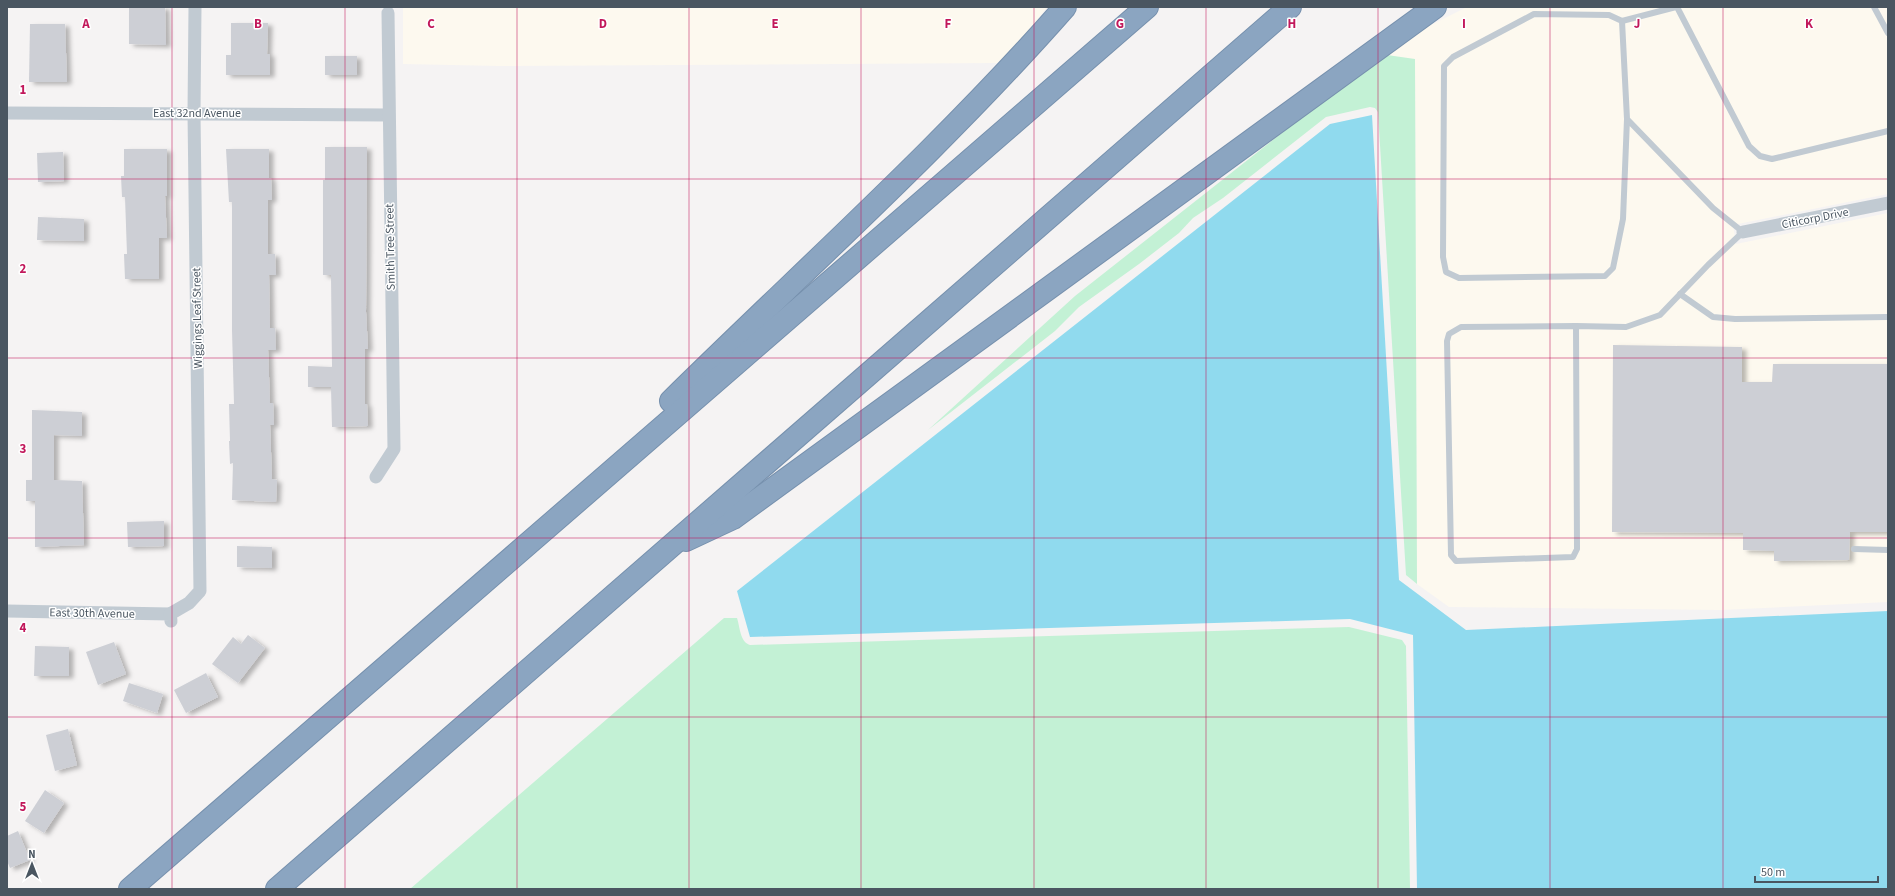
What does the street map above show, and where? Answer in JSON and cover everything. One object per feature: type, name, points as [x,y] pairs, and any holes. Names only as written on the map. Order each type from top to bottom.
[{"type":"highway","points":[[519,550],[907,172],[1032,45],[1065,7]]},
{"type":"highway","points":[[130,889],[519,550],[1147,7]]},
{"type":"highway","points":[[277,889],[663,551],[1290,7]]},
{"type":"highway","points":[[663,551],[733,518],[1435,7]]},
{"type":"street","name":"Wiggings Leaf Street","points":[[170,618],[189,603],[200,591],[194,113],[195,7]]},
{"type":"street","name":"Smith Tree Street","points":[[376,477],[394,449],[388,115],[388,13]]},
{"type":"street","name":"East 32nd Avenue","points":[[7,114],[194,113],[388,115]]},
{"type":"street","name":"Citicorp Drive","points":[[1743,232],[1888,204]]},
{"type":"street","name":"East 30th Avenue","points":[[7,611],[170,618]]},
{"type":"lane","points":[[1622,21],[1626,120],[1623,218],[1614,268],[1605,276],[1459,278],[1446,272],[1443,257],[1444,66],[1453,57],[1534,14],[1609,15],[1622,21],[1677,7],[1749,146],[1760,156],[1772,159],[1888,131]]},
{"type":"lane","points":[[1874,7],[1888,33]]},
{"type":"lane","points":[[1576,326],[1577,549],[1573,557],[1456,561],[1451,555],[1447,341],[1449,334],[1461,327],[1576,326],[1626,327],[1660,315],[1743,232],[1713,208],[1626,120]]},
{"type":"lane","points":[[1680,294],[1713,317],[1735,319],[1888,318]]},
{"type":"lane","points":[[1854,549],[1888,550]]},
{"type":"shaded area","points":[[403,7],[1047,7],[1016,47],[997,63],[500,66],[403,64]]},
{"type":"shaded area","points":[[1467,7],[1888,7],[1888,194],[1733,225],[1736,244],[1888,213],[1888,602],[1721,610],[1449,607],[1417,584],[1415,60],[1387,55],[1419,31]]},
{"type":"green space","points":[[1387,55],[1415,59],[1417,584],[1406,575],[1378,112],[1375,108],[1370,107],[1326,117],[1223,198],[1193,218],[1179,233],[1139,264],[1079,307],[1055,331],[928,430],[1075,296],[1297,121]]},
{"type":"green space","points":[[724,618],[737,618],[742,638],[750,645],[1349,627],[1402,640],[1406,646],[1410,889],[410,889]]},
{"type":"water","points":[[1372,115],[1399,580],[1466,630],[1888,611],[1888,889],[1417,889],[1413,635],[1350,619],[750,637],[737,591],[1330,124]]},
{"type":"building","points":[[129,7],[165,7],[166,45],[129,44]]},
{"type":"building","points":[[231,23],[268,23],[267,54],[270,54],[270,75],[226,75],[226,55],[231,55]]},
{"type":"building","points":[[30,24],[65,24],[67,82],[29,82]]},
{"type":"building","points":[[325,56],[357,56],[357,75],[325,75]]},
{"type":"building","points":[[325,147],[367,147],[366,312],[368,349],[365,349],[365,404],[367,404],[368,426],[332,427],[331,387],[308,387],[308,366],[332,367],[331,275],[323,275],[323,180],[325,180]]},
{"type":"building","points":[[124,149],[167,149],[167,196],[165,196],[167,238],[159,238],[159,279],[125,279],[124,254],[127,254],[125,197],[122,197],[121,176],[124,176]]},
{"type":"building","points":[[226,149],[269,149],[269,178],[271,178],[272,200],[268,200],[268,254],[275,254],[276,275],[269,275],[270,328],[275,328],[276,350],[268,350],[270,403],[273,403],[274,425],[270,425],[272,479],[277,480],[276,502],[232,500],[233,463],[230,464],[229,404],[234,404],[232,330],[232,202],[229,202]]},
{"type":"building","points":[[63,152],[64,181],[38,182],[37,153]]},
{"type":"building","points":[[38,217],[84,219],[84,241],[37,240]]},
{"type":"building","points":[[1613,345],[1742,347],[1742,382],[1772,382],[1773,364],[1888,364],[1888,532],[1850,532],[1849,560],[1774,561],[1774,551],[1743,550],[1743,533],[1612,532]]},
{"type":"building","points":[[32,410],[82,412],[82,436],[54,435],[54,480],[82,481],[84,545],[35,547],[35,501],[26,501],[26,480],[32,480]]},
{"type":"building","points":[[164,521],[164,546],[128,547],[127,522]]},
{"type":"building","points":[[237,546],[272,547],[272,568],[237,567]]},
{"type":"building","points":[[248,635],[265,648],[238,683],[212,664],[233,637],[241,644]]},
{"type":"building","points":[[114,642],[126,674],[98,685],[86,652]]},
{"type":"building","points":[[35,646],[69,647],[69,676],[34,676]]},
{"type":"building","points":[[206,673],[218,697],[186,713],[174,690]]},
{"type":"building","points":[[129,683],[163,694],[157,713],[123,701]]},
{"type":"building","points":[[68,729],[77,765],[55,771],[46,735]]},
{"type":"building","points":[[45,790],[64,803],[44,833],[25,821]]},
{"type":"building","points":[[18,831],[30,860],[10,868],[7,861],[7,836]]}]
